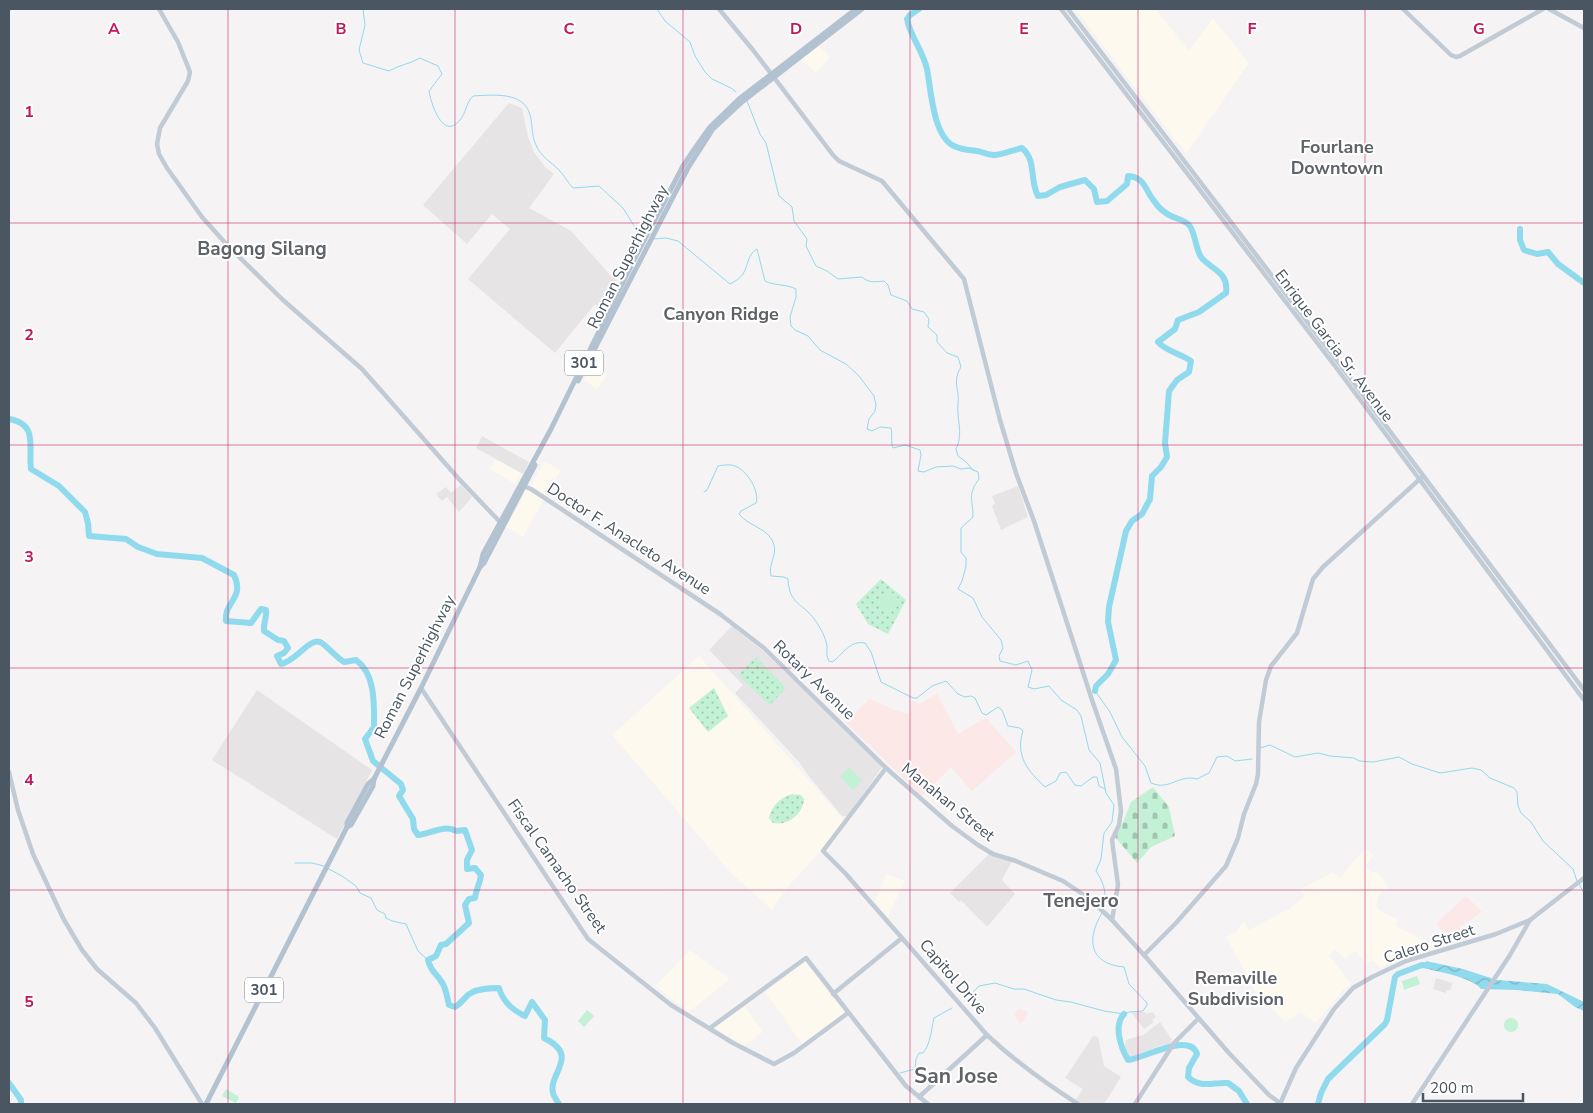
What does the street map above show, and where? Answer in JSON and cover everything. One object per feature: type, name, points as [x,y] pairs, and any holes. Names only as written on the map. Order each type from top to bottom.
[{"type":"main road","name":"Roman Superhighway","points":[[772,76],[856,9]]},
{"type":"main road","name":"Roman Superhighway","points":[[206,1104],[347,828],[347,823],[368,784],[374,779],[420,690],[480,567],[484,563],[647,242],[683,166],[710,127],[738,98],[772,76],[862,9]]},
{"type":"main road","name":"Roman Superhighway","points":[[480,567],[480,560],[522,485]]},
{"type":"street","points":[[159,9],[178,42],[190,72],[188,81],[160,128],[157,144],[159,154],[167,168],[202,217],[228,246],[283,300],[362,369],[459,479],[500,522]]},
{"type":"street","points":[[719,9],[832,155],[839,161],[882,181],[964,279],[1000,420],[1016,473],[1116,769],[1121,818],[1112,840],[1118,884],[1112,920]]},
{"type":"street","name":"Enrique Garcia Sr. Avenue","points":[[1062,9],[1336,364]]},
{"type":"street","name":"Enrique Garcia Sr. Avenue","points":[[1068,9],[1584,690]]},
{"type":"street","points":[[1403,9],[1450,55],[1456,57],[1543,9]]},
{"type":"street","points":[[1549,9],[1584,28]]},
{"type":"street","points":[[1144,955],[1176,924],[1222,871],[1232,854],[1258,774],[1259,722],[1266,680],[1271,666],[1297,633],[1313,579],[1323,567],[1422,477]]},
{"type":"street","name":"Doctor F. Anacleto Avenue","points":[[522,485],[531,489],[720,614]]},
{"type":"street","name":"Rotary Avenue","points":[[720,614],[784,666],[886,768]]},
{"type":"street","name":"Enrique Garcia Sr. Avenue","points":[[1543,638],[1584,700]]},
{"type":"street","name":"Fiscal Camacho Street","points":[[420,690],[588,938],[658,996],[733,1043],[774,1064],[794,1053],[848,1013]]},
{"type":"street","name":"Manahan Street","points":[[886,768],[952,826],[978,845],[993,854],[1016,861],[1063,881],[1103,910],[1198,1019],[1254,1080],[1280,1104]]},
{"type":"street","name":"Capitol Drive","points":[[886,768],[823,851],[845,873],[987,1035],[1024,1068],[1078,1104]]},
{"type":"street","points":[[9,772],[18,810],[33,854],[63,918],[82,950],[97,969],[136,1003],[155,1028],[202,1104]]},
{"type":"street","points":[[1412,1104],[1519,941],[1530,920],[1584,878]]},
{"type":"street","name":"Calero Street","points":[[1280,1104],[1296,1068],[1334,1009],[1353,988],[1406,961],[1496,934],[1530,920]]},
{"type":"street","points":[[833,994],[902,938]]},
{"type":"street","points":[[710,1028],[806,958],[906,1086],[928,1104]]},
{"type":"street","points":[[1135,1104],[1174,1042],[1198,1019]]},
{"type":"street","points":[[919,1097],[987,1035]]},
{"type":"shaded area","points":[[1075,9],[1156,9],[1189,51],[1213,18],[1249,63],[1186,154]]},
{"type":"shaded area","points":[[817,43],[830,57],[816,73],[799,58]]},
{"type":"shaded area","points":[[509,103],[522,108],[528,137],[534,152],[545,167],[554,174],[529,208],[571,231],[612,277],[617,280],[603,310],[595,304],[555,353],[468,279],[510,229],[492,214],[467,244],[423,205]]},
{"type":"shaded area","points":[[591,364],[607,375],[597,389],[584,380]]},
{"type":"shaded area","points":[[482,436],[529,462],[523,474],[476,448]]},
{"type":"shaded area","points":[[495,459],[521,473],[515,484],[490,469]]},
{"type":"shaded area","points":[[545,461],[561,471],[555,480],[552,478],[542,494],[530,486]]},
{"type":"shaded area","points":[[461,485],[472,497],[459,512],[447,497],[442,501],[436,494],[446,487],[451,493]]},
{"type":"shaded area","points":[[1018,486],[1028,517],[1001,530],[992,506],[995,504],[992,496]]},
{"type":"shaded area","points":[[527,490],[544,500],[523,537],[506,527]]},
{"type":"shaded area","points":[[732,626],[763,651],[882,767],[848,816],[842,816],[800,763],[735,693],[743,685],[709,650]]},
{"type":"shaded area","points":[[699,656],[843,819],[830,841],[786,889],[772,910],[731,873],[612,735]]},
{"type":"shaded area","points":[[257,690],[372,770],[337,839],[212,760]]},
{"type":"shaded area","points":[[937,694],[958,734],[986,718],[1016,752],[972,791],[951,767],[922,796],[845,723],[870,699],[909,714],[912,701],[920,704]]},
{"type":"shaded area","points":[[1365,848],[1374,855],[1365,867],[1373,873],[1377,871],[1388,887],[1378,896],[1376,906],[1379,910],[1397,919],[1396,926],[1419,938],[1442,946],[1400,959],[1380,968],[1373,960],[1366,964],[1355,951],[1345,959],[1335,949],[1329,955],[1351,984],[1344,989],[1316,1023],[1301,1012],[1285,1022],[1256,992],[1226,937],[1237,931],[1243,921],[1249,930],[1290,908],[1304,897],[1304,894],[1299,890],[1333,872],[1340,878]]},
{"type":"shaded area","points":[[989,854],[1012,861],[1002,880],[1015,894],[987,927],[961,900],[959,902],[950,893]]},
{"type":"shaded area","points":[[886,874],[905,881],[888,917],[875,902]]},
{"type":"shaded area","points":[[1466,896],[1482,912],[1459,927],[1469,939],[1464,940],[1455,930],[1448,936],[1436,924]]},
{"type":"shaded area","points":[[690,950],[730,979],[689,1012],[655,986]]},
{"type":"shaded area","points":[[805,961],[845,1013],[803,1045],[765,992]]},
{"type":"shaded area","points":[[1436,978],[1453,983],[1450,990],[1447,990],[1446,993],[1433,989]]},
{"type":"shaded area","points":[[745,1006],[763,1032],[744,1046],[715,1028]]},
{"type":"shaded area","points":[[1019,1009],[1028,1012],[1020,1024],[1014,1015]]},
{"type":"shaded area","points":[[1131,1012],[1145,1012],[1146,1014],[1153,1012],[1156,1017],[1152,1020],[1154,1022],[1144,1029]]},
{"type":"shaded area","points":[[1160,1022],[1172,1040],[1170,1045],[1162,1045],[1131,1057],[1128,1056],[1125,1046],[1126,1040],[1143,1035]]},
{"type":"shaded area","points":[[1093,1036],[1098,1037],[1104,1066],[1121,1077],[1104,1104],[1083,1104],[1076,1100],[1083,1089],[1065,1078]]},
{"type":"green space","points":[[881,579],[906,600],[888,634],[868,624],[856,604]]},
{"type":"green space","points":[[891,592],[898,598],[886,611],[879,605]]},
{"type":"green space","points":[[756,657],[786,688],[770,705],[738,675]]},
{"type":"green space","points":[[714,688],[728,716],[708,732],[689,708]]},
{"type":"green space","points":[[849,767],[862,780],[853,790],[840,777]]},
{"type":"green space","points":[[1153,787],[1169,807],[1175,836],[1151,847],[1137,863],[1115,837],[1131,802]]},
{"type":"green space","points":[[792,794],[801,795],[804,799],[801,810],[789,821],[773,823],[769,818],[774,806],[780,800]]},
{"type":"green space","points":[[1417,976],[1420,984],[1404,990],[1402,981]]},
{"type":"green space","points":[[587,1010],[594,1016],[584,1027],[578,1021]]},
{"type":"green space","points":[[1511,1018],[1516,1020],[1518,1025],[1516,1030],[1511,1032],[1506,1030],[1504,1025],[1506,1020]]},
{"type":"green space","points":[[226,1089],[239,1097],[236,1103],[222,1096]]},
{"type":"water","points":[[1426,961],[1463,969],[1497,980],[1547,984],[1584,1002],[1584,1011],[1575,1007],[1558,994],[1481,989],[1463,978],[1424,968]]},
{"type":"waterway","points":[[282,9],[287,9]]},
{"type":"waterway","points":[[363,9],[365,25],[359,50],[363,63],[389,71],[420,58],[438,66],[442,74],[429,91],[435,111],[443,123],[448,126],[454,125],[460,120],[473,96],[498,95],[514,98],[521,102],[527,107],[530,115],[533,138],[538,149],[561,172],[573,188],[599,186],[623,208],[636,229],[646,234]]},
{"type":"waterway","points":[[657,9],[665,21],[690,42],[695,56],[705,72],[712,79],[736,92]]},
{"type":"waterway","points":[[919,9],[907,19],[925,62],[937,123],[947,141],[954,146],[966,150],[992,155],[1022,148],[1030,159],[1035,190],[1038,196],[1046,195],[1060,187],[1085,180],[1094,189],[1097,202],[1107,201],[1127,184],[1128,176],[1134,177],[1141,181],[1162,210],[1189,225],[1193,231],[1201,257],[1222,275],[1225,280],[1226,293],[1199,312],[1178,320],[1175,329],[1158,342],[1191,361],[1189,372],[1177,380],[1169,391],[1165,443],[1167,457],[1152,476],[1150,499],[1142,514],[1132,521],[1126,531],[1109,607],[1108,622],[1116,660],[1108,674],[1096,686],[1095,691]]},
{"type":"waterway","points":[[747,101],[760,134],[766,143],[779,196],[792,207],[794,221],[807,239],[806,246],[816,266],[838,279],[862,277],[875,282],[884,281],[888,285],[891,295],[907,301],[912,309],[924,312],[929,319],[928,327],[937,335],[937,342],[947,353],[958,357],[961,367],[956,380],[960,436],[956,449],[958,456],[974,471]]},
{"type":"waterway","points":[[1520,229],[1520,240],[1524,250],[1537,254],[1548,252],[1558,264],[1584,283]]},
{"type":"waterway","points":[[653,239],[666,238],[678,241],[730,284],[742,276],[750,257],[757,249],[765,281],[796,289],[796,297],[790,317],[791,326],[808,336],[820,350],[846,364],[859,376],[874,396],[875,411],[869,419],[867,429],[872,431],[880,427],[891,428],[893,448],[905,445],[920,450],[918,471],[924,472],[936,467],[953,466],[961,469],[969,468],[978,472],[979,479],[975,484],[971,497],[973,517],[961,528],[961,552],[966,558],[966,566],[958,589],[973,598],[982,617],[1001,640],[1003,648],[999,656],[1000,661],[1016,665],[1028,661],[1032,670],[1028,687],[1034,689],[1049,686],[1061,700],[1077,710],[1081,716],[1089,750],[1100,763],[1106,793],[1114,805],[1112,822],[1104,833],[1101,859],[1096,871],[1104,889],[1103,910]]},
{"type":"waterway","points":[[9,419],[25,426],[28,431],[31,469],[59,486],[85,512],[89,536],[126,539],[138,547],[157,554],[202,558],[234,575],[237,590],[226,614],[226,621],[251,623],[261,609],[266,610],[264,631],[278,640],[284,641],[288,648],[284,653],[277,656],[281,664],[292,659],[311,643],[320,642],[344,662],[356,660],[363,666],[370,682],[374,700],[374,727],[365,739],[373,761],[401,784],[403,790],[399,796],[413,819],[414,829],[418,835],[442,829],[465,830],[472,850],[467,860],[467,869],[475,868],[481,875],[475,898],[469,899],[465,905],[469,923],[446,944],[441,945],[436,956],[428,960],[430,967],[444,986],[449,1005],[455,1007],[467,995],[485,989],[496,988],[499,988],[509,1005],[525,1016],[532,1002],[545,1020],[544,1038],[555,1045],[560,1051],[562,1058],[553,1086],[553,1094],[559,1104]]},
{"type":"waterway","points":[[704,492],[707,490],[718,466],[735,466],[748,476],[756,492],[756,503],[739,514],[748,522],[764,531],[772,539],[775,549],[770,572],[771,576],[788,579],[789,588],[794,599],[817,623],[827,646],[829,661],[832,662],[850,646],[865,643],[871,652],[881,682],[913,698],[917,698],[932,686],[946,681],[958,694],[975,698],[982,713],[986,715],[998,707],[1002,710],[1008,726],[1020,728],[1023,731],[1021,740],[1022,755],[1028,769],[1045,787],[1056,781],[1060,773],[1066,772],[1075,785],[1081,786],[1093,777],[1097,777],[1099,786],[1105,789]]},
{"type":"waterway","points":[[1095,691],[1110,712],[1122,737],[1145,766],[1151,783],[1164,785],[1184,779],[1197,779],[1209,773],[1217,757],[1227,756],[1235,761],[1252,759]]},
{"type":"waterway","points":[[1260,748],[1270,745],[1295,757],[1318,753],[1373,762],[1399,757],[1412,764],[1440,773],[1472,768],[1481,770],[1490,778],[1514,788],[1517,792],[1518,806],[1521,813],[1531,822],[1543,841],[1573,869],[1577,881]]},
{"type":"waterway","points":[[295,863],[312,863],[324,866]]},
{"type":"waterway","points":[[327,868],[356,886],[360,893],[371,898],[377,910],[385,914],[386,918],[406,924],[418,951],[428,960]]},
{"type":"waterway","points":[[1579,884],[1584,893]]},
{"type":"waterway","points":[[965,1001],[979,986],[995,983],[1104,1011],[1124,1014],[1143,1011],[1147,1003],[1129,984],[1124,967],[1112,965],[1104,961],[1097,955],[1094,949],[1094,932],[1102,913]]},
{"type":"waterway","points":[[1318,1104],[1328,1079],[1385,1024],[1395,977],[1398,974],[1422,965],[1433,966]]},
{"type":"waterway","points":[[900,1073],[915,1069],[919,1053],[923,1053],[928,1045],[934,1018],[952,1008]]},
{"type":"waterway","points":[[1124,1014],[1119,1025],[1119,1037],[1128,1060],[1166,1048],[1185,1045],[1193,1048],[1197,1054],[1189,1068],[1188,1077],[1202,1084],[1228,1083],[1239,1091],[1247,1104]]},
{"type":"waterway","points":[[9,1083],[21,1100],[21,1104]]},
{"type":"district","name":"Fourlane Downtown","points":[[1337,157]]},
{"type":"district","name":"Bagong Silang","points":[[262,249]]},
{"type":"district","name":"Canyon Ridge","points":[[721,314]]},
{"type":"district","name":"Tenejero","points":[[1081,901]]},
{"type":"district","name":"Remaville Subdivision","points":[[1236,988]]},
{"type":"district","name":"San Jose","points":[[956,1076]]}]
